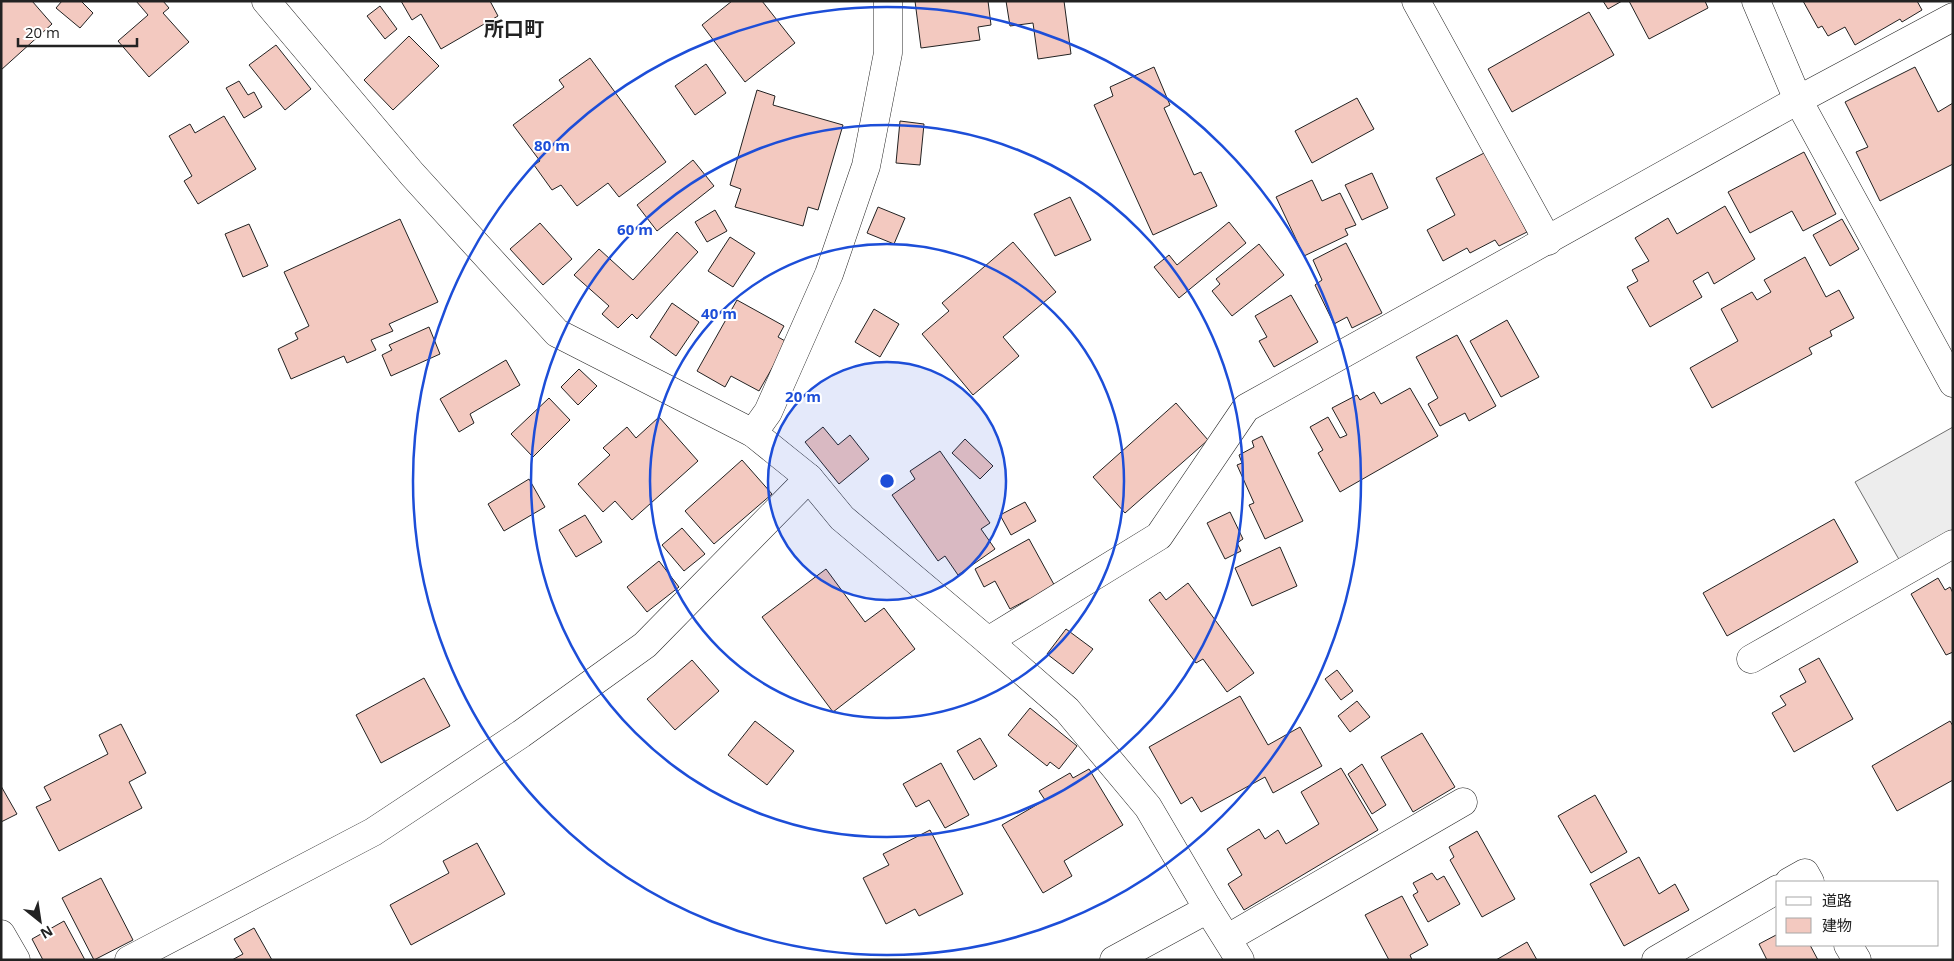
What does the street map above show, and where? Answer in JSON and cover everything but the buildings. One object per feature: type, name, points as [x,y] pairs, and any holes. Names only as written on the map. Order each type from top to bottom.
[{"type":"street","points":[[266,1],[412,174],[557,333],[753,433],[809,478],[842,518],[1067,710],[1148,807],[1208,909],[1234,949],[1463,802]]},
{"type":"street","points":[[753,433],[768,412],[829,274],[866,166],[888,52],[888,1]]},
{"type":"street","points":[[1416,1],[1548,241]]},
{"type":"street","points":[[1756,1],[1798,100],[1953,383]]},
{"type":"street","points":[[988,641],[1159,536],[1246,408],[1798,100],[1953,17]]},
{"type":"street","points":[[129,960],[373,832],[521,734],[645,645],[809,478]]},
{"type":"street","points":[[1751,659],[1953,544]]},
{"type":"street","points":[[1791,881],[1805,873],[1809,881]]},
{"type":"street","points":[[1656,960],[1776,890]]},
{"type":"street","points":[[1114,960],[1208,909]]},
{"type":"street","points":[[1,934],[16,960]]},
{"type":"street","points":[[1849,946],[1857,960]]},
{"type":"shaded area","points":[[1953,427],[1953,534],[1901,563],[1855,482]]},
{"type":"district","name":"所口町","points":[[514,29]]}]
